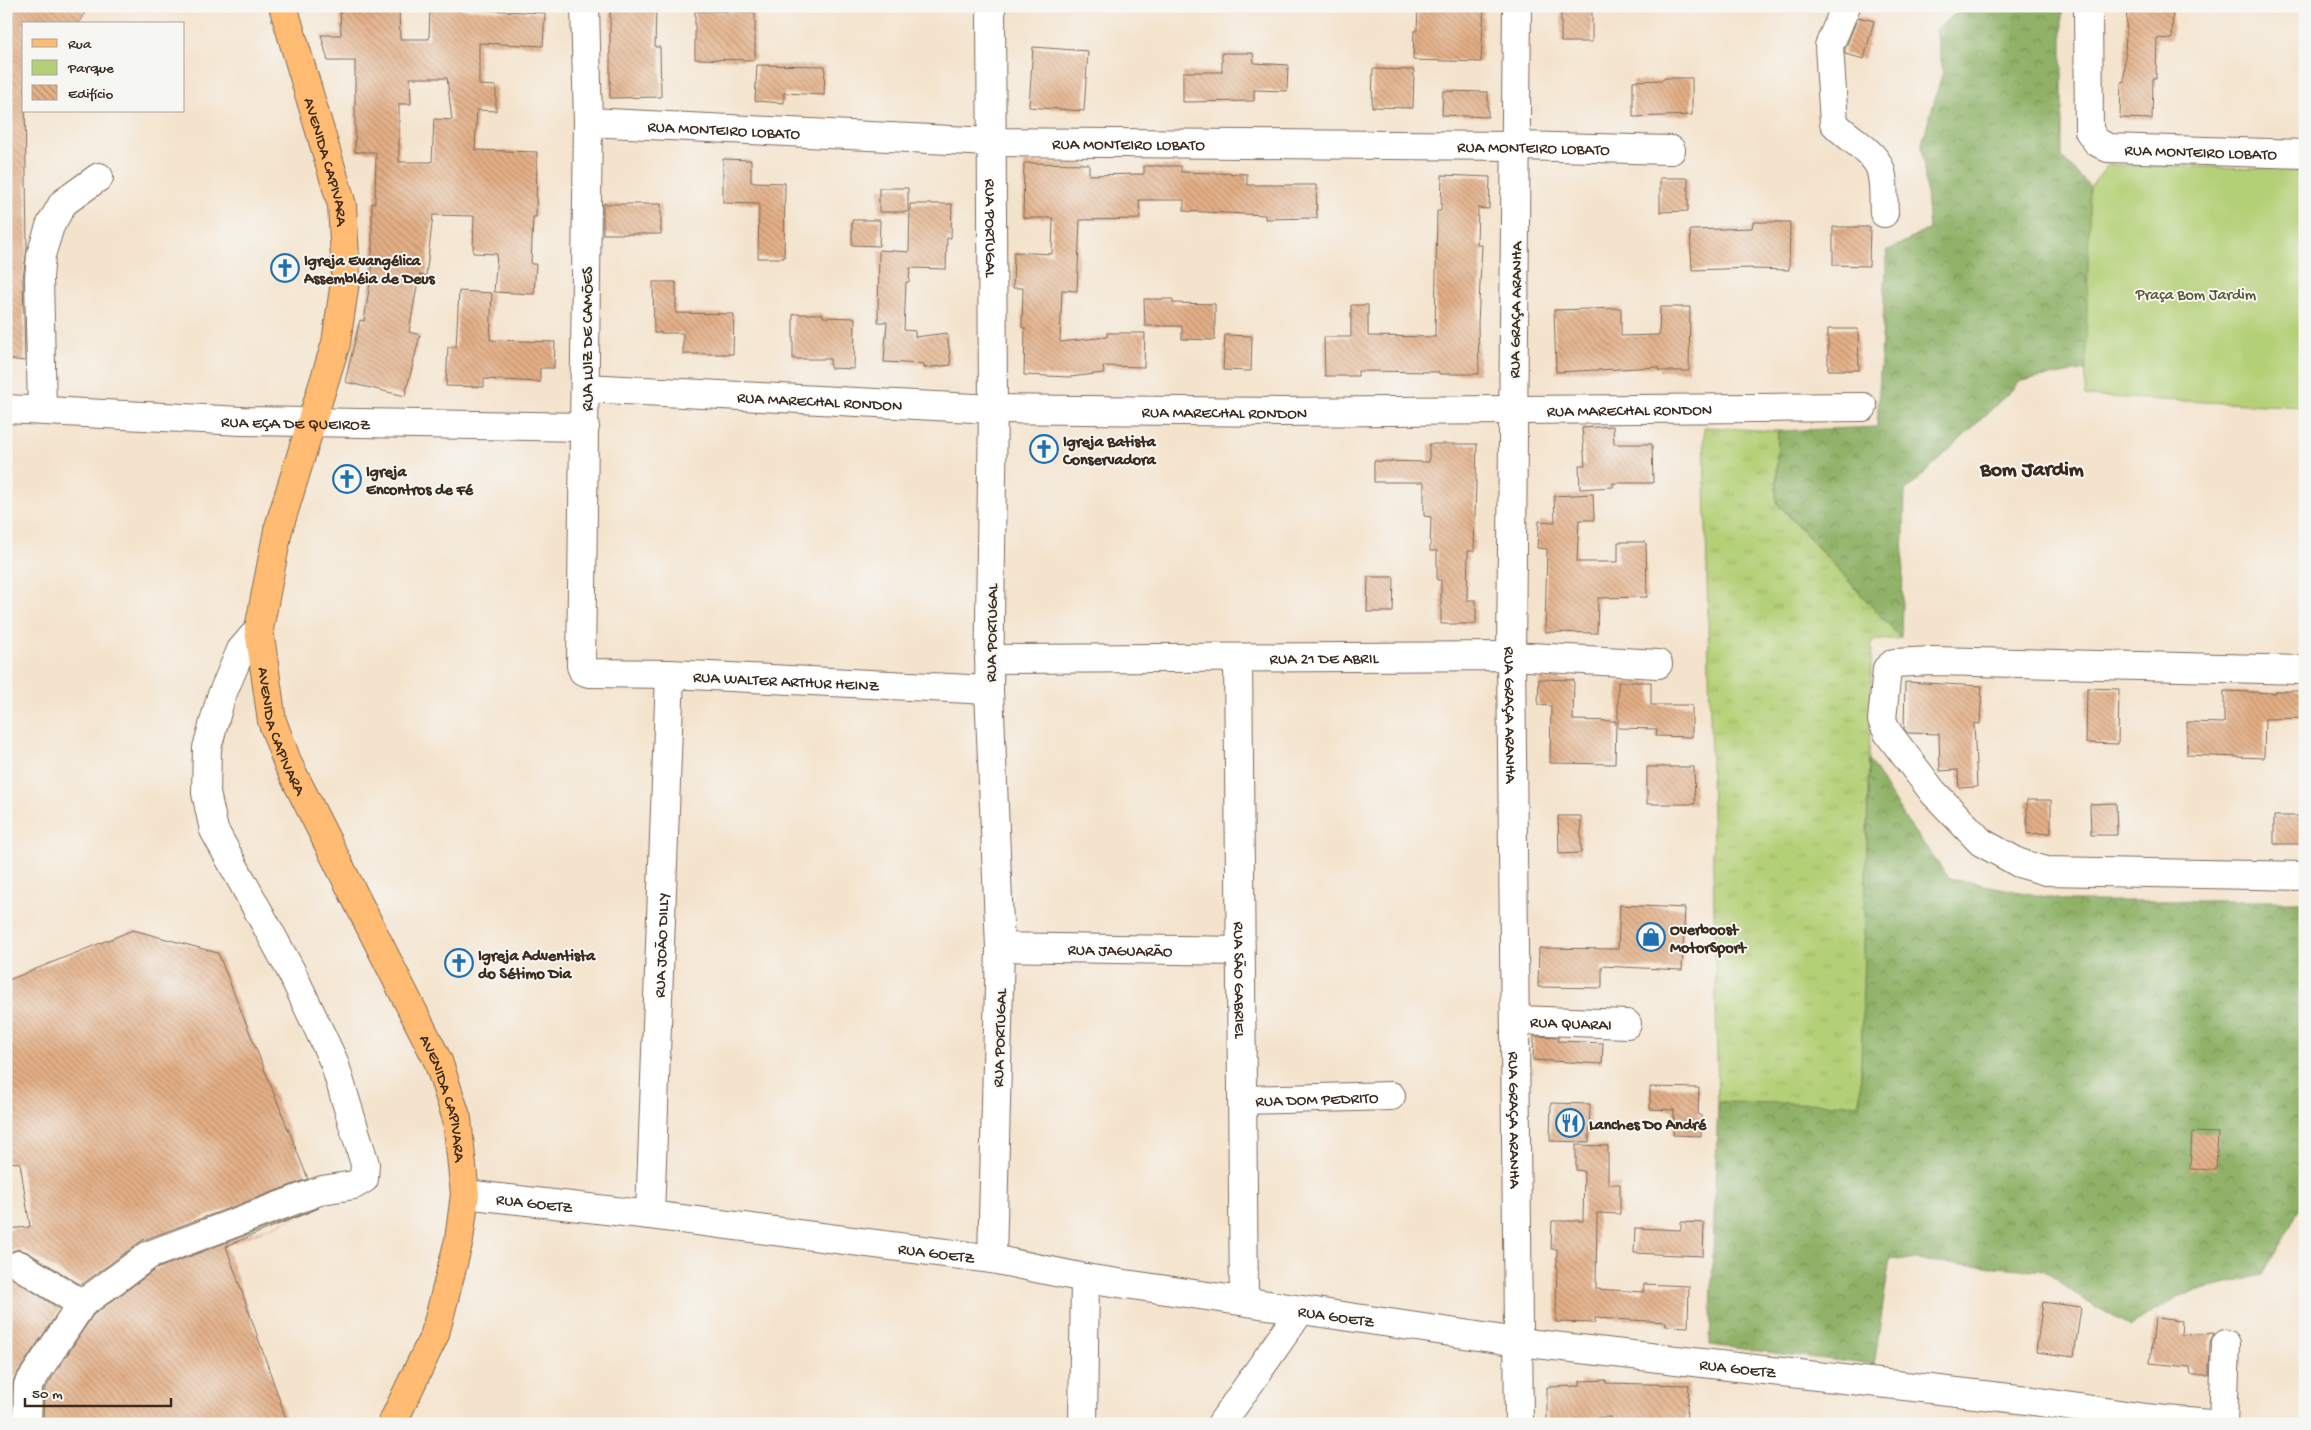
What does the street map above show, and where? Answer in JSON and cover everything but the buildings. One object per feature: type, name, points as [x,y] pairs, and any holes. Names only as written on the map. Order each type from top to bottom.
[{"type":"main road","name":"AVENIDA CAPIVARA","points":[[284,6],[342,205],[346,275],[336,344],[278,530],[259,629],[272,721],[288,764],[438,1061],[458,1119],[464,1194],[459,1240],[435,1334],[392,1424]]},
{"type":"street","name":"RUA LUIZ DE CAMÕES","points":[[583,671],[581,666],[588,122],[585,6]]},
{"type":"street","name":"RUA PORTUGAL","points":[[992,6],[990,142],[993,409],[989,690],[1000,947],[992,1259]]},
{"type":"street","name":"RUA GRAÇA ARANHA","points":[[1517,6],[1511,656],[1519,1424]]},
{"type":"street","points":[[1846,6],[1829,46],[1834,123],[1875,159],[1880,167],[1884,213]]},
{"type":"street","name":"RUA MONTEIRO LOBATO","points":[[2088,6],[2089,131],[2097,142],[2108,148],[2305,154]]},
{"type":"street","name":"RUA MONTEIRO LOBATO","points":[[588,122],[990,142],[1516,146],[1671,150]]},
{"type":"street","points":[[42,410],[38,278],[42,255],[50,226],[63,203],[99,177]]},
{"type":"street","name":"RUA MARECHAL RONDON","points":[[586,388],[993,409],[1279,412],[1863,407]]},
{"type":"street","name":"RUA EÇA DE QUEIROZ","points":[[6,409],[242,421],[585,427]]},
{"type":"street","points":[[27,1424],[28,1384],[82,1304],[149,1255],[322,1190],[354,1185],[364,1179],[365,1164],[334,1062],[291,971],[214,830],[206,793],[207,748],[221,697],[241,650],[259,629]]},
{"type":"street","name":"RUA 21 DE ABRIL","points":[[989,659],[1511,656],[1658,664]]},
{"type":"street","name":"RUA SÃO GABRIEL","points":[[1238,659],[1244,1302]]},
{"type":"street","points":[[2305,670],[1932,661],[1894,663],[1886,669],[1882,720],[1888,733],[1933,792],[1981,842],[2018,863],[2046,871],[2247,873],[2305,876]]},
{"type":"street","name":"RUA WALTER ARTHUR HEINZ","points":[[583,671],[589,674],[670,674],[989,690]]},
{"type":"street","name":"RUA JOÃO DILLY","points":[[650,1215],[670,674]]},
{"type":"street","name":"RUA JAGUARÃO","points":[[1000,947],[1240,951]]},
{"type":"street","name":"RUA QUARAI","points":[[1516,1020],[1626,1024]]},
{"type":"street","name":"RUA DOM PEDRITO","points":[[1243,1100],[1391,1096]]},
{"type":"street","name":"RUA GOETZ","points":[[464,1194],[650,1215],[992,1259],[1085,1278],[1244,1302],[1518,1342],[1690,1360],[2027,1412],[2209,1424]]},
{"type":"street","points":[[19,1265],[82,1304]]},
{"type":"street","points":[[1083,1424],[1085,1278]]},
{"type":"street","points":[[1221,1424],[1301,1310]]},
{"type":"street","points":[[2223,1424],[2226,1344]]},
{"type":"green space","points":[[1964,6],[2062,6],[2062,157],[2090,187],[2086,370],[2021,381],[1905,492],[1901,638],[1776,501],[1778,431],[1877,427],[1887,251],[1929,229],[1922,143],[1943,71],[1936,30]]},
{"type":"green space","name":"Praça Bom Jardim","points":[[2108,165],[2305,169],[2305,407],[2085,396],[2090,187]]},
{"type":"green space","points":[[1704,427],[1778,431],[1776,502],[1901,638],[1872,641],[1860,1105],[1718,1102]]},
{"type":"green space","points":[[1869,760],[1907,822],[1949,878],[2067,901],[2305,901],[2305,1199],[2263,1275],[2179,1296],[2130,1326],[2082,1299],[2045,1271],[1890,1258],[1874,1365],[1710,1345],[1718,1102],[1860,1104]]},
{"type":"place","name":"Igreja Evangélica Assembléia de Deus","points":[[285,268]]},
{"type":"place","name":"Igreja Batista Conservadora","points":[[1044,449]]},
{"type":"place","name":"Igreja Encontros de Fé","points":[[347,479]]},
{"type":"place","name":"Overboost MotorSport","points":[[1651,937]]},
{"type":"place","name":"Igreja Adventista do Sétimo Dia","points":[[459,963]]},
{"type":"place","name":"Lanches Do André","points":[[1570,1123]]},
{"type":"district","name":"Bom Jardim","points":[[2032,468]]}]
